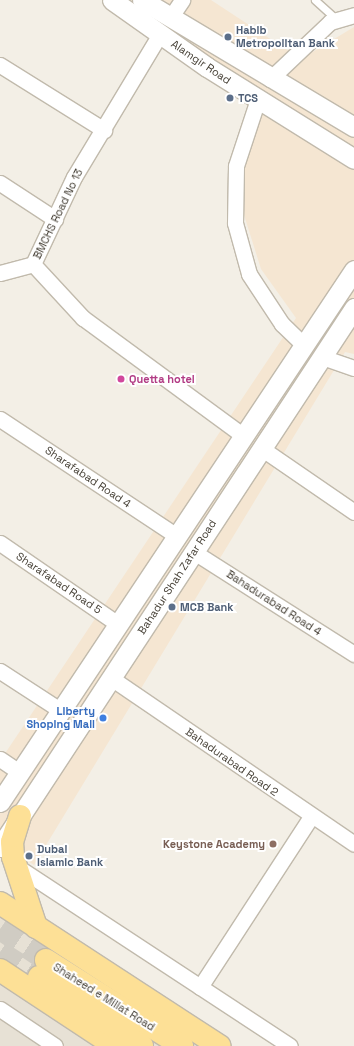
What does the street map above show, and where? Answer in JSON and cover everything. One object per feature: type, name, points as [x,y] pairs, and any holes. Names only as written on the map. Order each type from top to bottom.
[{"type":"main road","points":[[20,816],[7,860],[36,927]]},
{"type":"main road","points":[[6,912],[36,927],[219,1046]]},
{"type":"main road","name":"Shaheed e Millat Road","points":[[142,1046],[43,968],[182,1046]]},
{"type":"main road","points":[[0,970],[115,1046]]},
{"type":"street","name":"Alamgir Road","points":[[112,0],[160,34],[258,99],[354,159]]},
{"type":"street","name":"Alamgir Road","points":[[142,0],[270,79],[354,127]]},
{"type":"street","points":[[170,18],[182,0]]},
{"type":"street","points":[[270,79],[296,51],[337,20],[354,15]]},
{"type":"street","name":"BMCHS Road No 13","points":[[160,34],[104,130],[74,177],[33,264],[83,318],[242,435]]},
{"type":"street","points":[[0,65],[104,130]]},
{"type":"street","points":[[258,99],[236,166],[235,224],[249,274],[282,324],[304,345]]},
{"type":"street","points":[[0,183],[55,218]]},
{"type":"street","points":[[0,273],[33,264]]},
{"type":"street","name":"Bahadur Shah Zafar Road","points":[[0,802],[21,773],[60,710],[177,536],[242,435],[354,270]]},
{"type":"street","name":"Bahadur Shah Zafar Road","points":[[0,847],[354,308]]},
{"type":"street","points":[[322,357],[354,368]]},
{"type":"street","name":"Sharafabad Road 4","points":[[0,419],[177,536]]},
{"type":"street","points":[[261,448],[354,512]]},
{"type":"street","name":"Sharafabad Road 5","points":[[0,543],[118,624]]},
{"type":"street","name":"Bahadurabad Road 4","points":[[194,552],[354,654]]},
{"type":"street","points":[[0,671],[60,710]]},
{"type":"street","name":"Bahadurabad Road 2","points":[[111,678],[311,817],[354,844]]},
{"type":"street","points":[[0,760],[21,773]]},
{"type":"street","points":[[200,986],[311,817]]},
{"type":"street","points":[[7,860],[290,1046]]},
{"type":"street","points":[[0,1009],[39,1042],[55,1046]]},
{"type":"lane","points":[[315,0],[337,20]]},
{"type":"shaded area","points":[[105,0],[211,0],[301,59],[354,27],[354,354],[345,352],[34,865],[0,843],[0,761],[296,318],[261,269],[244,215],[245,157],[265,104]]},
{"type":"shaded area","points":[[0,897],[228,1046],[0,1046]]},
{"type":"tunnel","points":[[0,929],[46,960]]},
{"type":"tunnel","points":[[0,952],[39,977]]},
{"type":"place","name":"Habib Metropolitan Bank","points":[[228,37]]},
{"type":"place","name":"TCS","points":[[230,98]]},
{"type":"place","name":"Quetta hotel","points":[[121,379]]},
{"type":"place","name":"MCB Bank","points":[[172,607]]},
{"type":"place","name":"Liberty Shoping Mall","points":[[103,718]]},
{"type":"place","name":"Keystone Academy","points":[[273,844]]},
{"type":"place","name":"Dubai Islamic Bank","points":[[29,856]]}]
